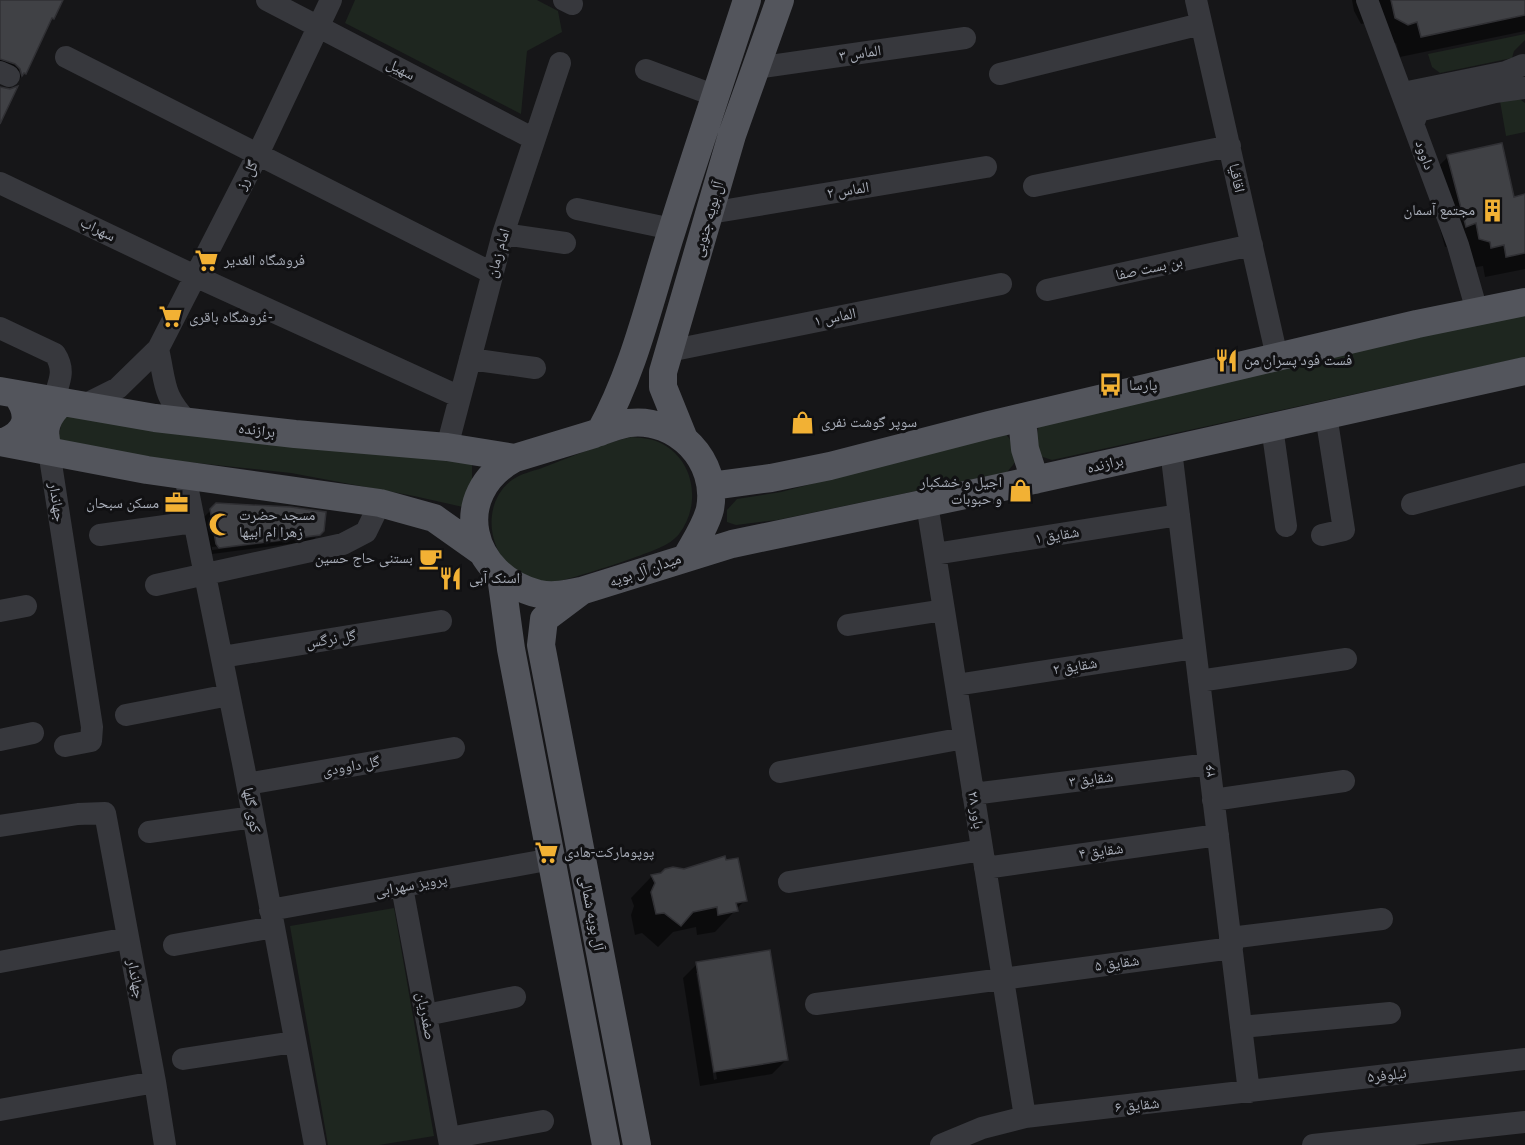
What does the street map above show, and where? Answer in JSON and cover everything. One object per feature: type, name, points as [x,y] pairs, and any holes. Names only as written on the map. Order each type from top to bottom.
[{"type":"main road","name":"آل بویه جنوبی","points":[[600,432],[616,404],[632,363],[672,229],[747,0]]},
{"type":"main road","name":"آل بویه جنوبی","points":[[684,439],[663,387],[663,372],[732,135],[780,0]]},
{"type":"main road","points":[[711,486],[771,478],[830,466],[1277,357],[1525,302]]},
{"type":"main road","name":"برازنده","points":[[686,558],[732,544],[927,504],[1525,371]]},
{"type":"main road","points":[[2,442],[16,437],[24,428],[27,416],[24,404],[8,392]]},
{"type":"main road","name":"برازنده","points":[[8,392],[154,418],[295,434],[447,447],[515,458]]},
{"type":"main road","points":[[49,451],[45,440],[47,418],[53,409],[66,402]]},
{"type":"main road","points":[[1022,418],[1025,449],[1035,480]]},
{"type":"main road","name":"میدان آل بویه","points":[[629,423],[652,424],[674,431],[684,439],[692,445],[705,464],[711,486],[710,510],[686,558],[581,591],[556,595],[540,594],[513,584],[501,576],[482,552],[476,538],[474,522],[476,506],[481,491],[500,466],[515,458],[629,423]]},
{"type":"main road","points":[[2,442],[147,470],[380,503],[434,518],[482,552]]},
{"type":"main road","name":"آل بویه شمالی","points":[[501,576],[511,650],[606,1145]]},
{"type":"main road","name":"آل بویه شمالی","points":[[581,591],[544,620],[541,645],[637,1145]]},
{"type":"street","name":"سهیل","points":[[267,0],[534,139]]},
{"type":"street","name":"گل رز","points":[[66,402],[118,388],[158,349],[258,154],[332,0]]},
{"type":"street","name":"اقاقیا","points":[[1196,0],[1277,357]]},
{"type":"street","name":"داوود","points":[[1367,0],[1458,245],[1477,311]]},
{"type":"street","points":[[1000,74],[1201,24]]},
{"type":"street","name":"الماس ۳","points":[[756,68],[965,38]]},
{"type":"street","points":[[66,57],[492,273]]},
{"type":"street","name":"امام زمان","points":[[447,447],[503,234],[560,63]]},
{"type":"street","points":[[646,70],[716,96]]},
{"type":"street","points":[[1403,93],[1524,70]]},
{"type":"street","points":[[1414,122],[1418,111],[1495,92],[1525,88]]},
{"type":"street","points":[[1034,186],[1230,146]]},
{"type":"street","name":"الماس ۲","points":[[710,213],[986,167]]},
{"type":"street","name":"سهراب","points":[[0,183],[195,276],[460,397]]},
{"type":"street","points":[[577,209],[672,229]]},
{"type":"street","points":[[503,234],[565,243]]},
{"type":"street","name":"بن بست صفا","points":[[1047,290],[1252,245]]},
{"type":"street","name":"الماس ۱","points":[[669,351],[1001,284]]},
{"type":"street","points":[[0,328],[55,354],[60,362],[66,402]]},
{"type":"street","points":[[158,349],[165,388],[173,406],[188,422]]},
{"type":"street","points":[[470,359],[535,368]]},
{"type":"street","points":[[1322,535],[1344,530],[1326,415]]},
{"type":"street","points":[[1272,427],[1286,526]]},
{"type":"street","name":"۲۶","points":[[1171,450],[1249,1092]]},
{"type":"street","name":"جهاندار","points":[[49,451],[93,727],[91,741],[65,746]]},
{"type":"street","points":[[1412,504],[1525,474]]},
{"type":"street","name":"کوی گلها","points":[[185,476],[247,784],[315,1145]]},
{"type":"street","points":[[156,585],[344,544],[366,532],[380,503]]},
{"type":"street","name":"باور ۲۸","points":[[927,504],[1025,1117]]},
{"type":"street","name":"شقایق ۱","points":[[935,554],[1179,515]]},
{"type":"street","points":[[100,535],[194,522]]},
{"type":"street","points":[[0,611],[26,606]]},
{"type":"street","points":[[848,625],[944,610]]},
{"type":"street","name":"گل نرگس","points":[[222,657],[441,621]]},
{"type":"street","name":"شقایق ۲","points":[[956,685],[1195,648]]},
{"type":"street","points":[[1199,681],[1346,659]]},
{"type":"street","points":[[126,716],[229,695]]},
{"type":"street","points":[[0,740],[33,733]]},
{"type":"street","points":[[780,772],[964,738]]},
{"type":"street","name":"گل داوودی","points":[[247,784],[454,748]]},
{"type":"street","name":"شقایق ۳","points":[[973,794],[1209,764]]},
{"type":"street","points":[[1214,800],[1344,781]]},
{"type":"street","name":"جهاندار","points":[[0,826],[78,814],[105,813],[165,1145]]},
{"type":"street","points":[[149,832],[253,816]]},
{"type":"street","name":"شقایق ۴","points":[[789,882],[1218,835]]},
{"type":"street","name":"پرویز سهرابی","points":[[174,945],[272,918],[402,887],[552,859]]},
{"type":"street","name":"صفدریان","points":[[402,887],[450,1141]]},
{"type":"street","name":"شقایق ۵","points":[[816,1004],[1002,979],[1382,919]]},
{"type":"street","points":[[0,962],[128,938]]},
{"type":"street","points":[[426,1015],[516,997]]},
{"type":"street","points":[[1241,1027],[1390,1013]]},
{"type":"street","points":[[183,1059],[294,1042]]},
{"type":"street","name":"نیلوفر۵","points":[[1249,1092],[1525,1059]]},
{"type":"street","points":[[0,1110],[155,1082]]},
{"type":"street","name":"شقایق ۶","points":[[941,1145],[982,1128],[1025,1117],[1249,1092]]},
{"type":"street","points":[[600,1114],[630,1111]]},
{"type":"street","points":[[450,1141],[543,1121]]},
{"type":"street","points":[[1326,1144],[1525,1122]]},
{"type":"shaded area","points":[[355,0],[537,0],[558,11],[562,32],[527,51],[521,114],[345,23]]},
{"type":"shaded area","points":[[1525,34],[1525,40],[1514,51],[1512,58],[1440,73],[1432,67],[1428,54]]},
{"type":"shaded area","points":[[1518,98],[1525,103],[1525,132],[1506,136],[1500,101]]},
{"type":"shaded area","points":[[1525,313],[1525,357],[1052,460],[1040,456],[1036,440],[1039,424]]},
{"type":"shaded area","points":[[63,415],[472,460],[472,485],[463,507],[291,473],[159,459],[58,440]]},
{"type":"shaded area","points":[[1005,433],[1016,447],[1018,459],[1007,472],[777,520],[736,525],[727,522],[727,510],[737,499],[781,492]]},
{"type":"shaded area","points":[[631,437],[650,439],[662,444],[676,454],[684,464],[692,487],[692,499],[686,523],[677,536],[666,545],[640,555],[560,581],[540,581],[518,573],[508,564],[494,541],[492,514],[502,490],[512,480],[523,474]]},
{"type":"shaded area","points":[[394,908],[434,1136],[379,1145],[328,1145],[290,926]]},
{"type":"building","points":[[0,0],[63,0],[26,74],[22,76],[15,64],[0,59]]},
{"type":"building","points":[[1391,0],[1525,0],[1525,15],[1421,37],[1417,22],[1408,25],[1395,18]]},
{"type":"building","points":[[18,86],[0,124],[0,87],[10,89]]},
{"type":"building","name":"مجتمع آسمان","points":[[1502,143],[1514,197],[1525,194],[1525,253],[1506,257],[1504,245],[1491,248],[1490,242],[1479,239],[1476,223],[1466,227],[1447,155]]},
{"type":"building","points":[[216,503],[291,507],[326,512],[324,531],[320,535],[219,548],[216,544],[210,509]]},
{"type":"building","points":[[725,856],[726,860],[738,858],[747,901],[736,903],[738,911],[718,915],[717,907],[693,912],[681,926],[664,913],[656,914],[651,892],[655,883],[651,875],[673,867],[684,869]]},
{"type":"building","points":[[770,950],[788,1060],[714,1072],[696,962]]},
{"type":"place","name":"مجتمع آسمان","points":[[1493,210]]},
{"type":"place","name":"فروشگاه الغدیر","points":[[206,260]]},
{"type":"place","name":"فروشگاه باقری-","points":[[171,317]]},
{"type":"place","name":"فست فود پسران من","points":[[1226,360]]},
{"type":"place","name":"پارسا","points":[[1111,385]]},
{"type":"place","name":"سوپر گوشت نفری","points":[[803,422]]},
{"type":"place","name":"اجیل و خشکبار و حبوبات","points":[[1020,491]]},
{"type":"place","name":"مسکن سبحان","points":[[177,503]]},
{"type":"place","name":"مسجد حضرت زهرا ام ابیها","points":[[221,524]]},
{"type":"place","name":"بستنی حاج حسین","points":[[431,558]]},
{"type":"place","name":"اسنک آبی","points":[[451,578]]},
{"type":"place","name":"پوپومارکت-هادی","points":[[546,852]]}]
